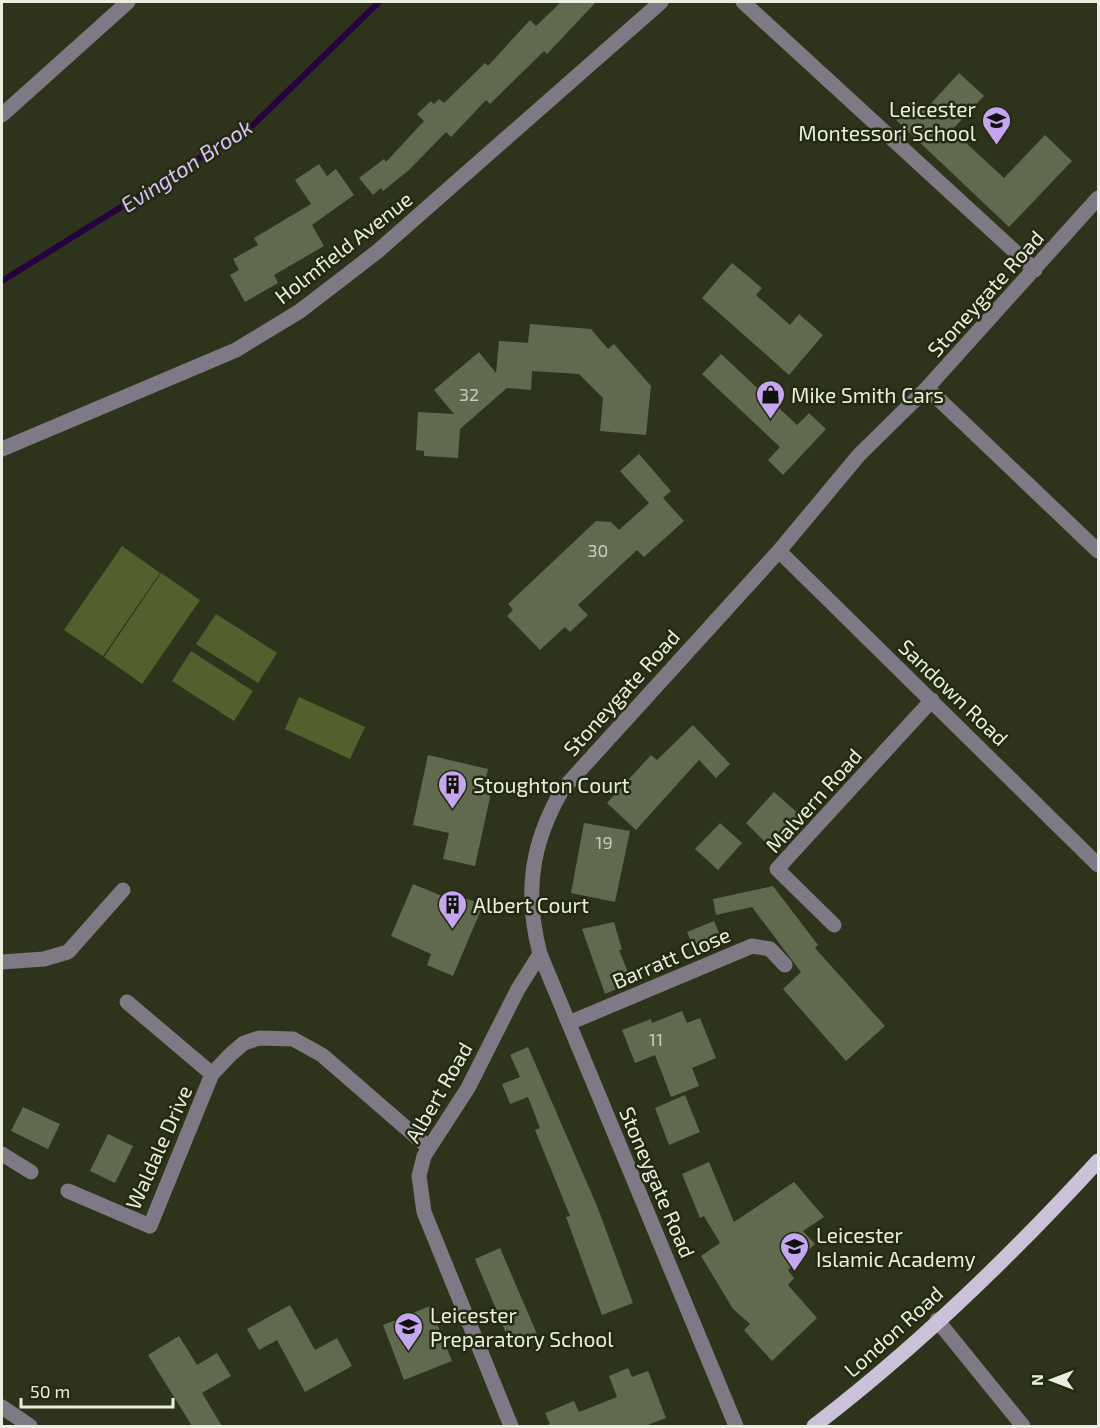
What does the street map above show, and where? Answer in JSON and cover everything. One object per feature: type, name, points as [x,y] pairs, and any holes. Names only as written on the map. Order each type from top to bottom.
[{"type":"main road","name":"London Road","points":[[813,1426],[853,1396],[1001,1261],[1098,1161]]},
{"type":"street","points":[[2,115],[128,2]]},
{"type":"street","name":"Holmfield Avenue","points":[[2,449],[236,350],[300,311],[378,251],[661,2]]},
{"type":"street","points":[[743,2],[1035,270]]},
{"type":"street","name":"Stoneygate Road","points":[[736,1426],[540,954],[532,915],[532,870],[538,837],[562,790],[779,551],[859,455],[927,388],[1098,198]]},
{"type":"street","points":[[927,388],[1098,551]]},
{"type":"street","name":"Sandown Road","points":[[779,551],[1098,865]]},
{"type":"street","name":"Malvern Road","points":[[834,925],[777,869],[932,700]]},
{"type":"street","points":[[2,962],[44,960],[68,952],[123,890]]},
{"type":"street","name":"Barratt Close","points":[[569,1023],[753,946],[770,949],[785,965]]},
{"type":"street","name":"Albert Road","points":[[511,1426],[424,1212],[419,1176],[428,1148],[468,1088],[518,989],[540,954]]},
{"type":"street","name":"Waldale Drive","points":[[127,1002],[212,1074]]},
{"type":"street","name":"Waldale Drive","points":[[68,1191],[150,1226],[212,1074],[244,1043],[259,1038],[293,1039],[322,1055],[428,1148]]},
{"type":"street","points":[[2,1154],[31,1172]]},
{"type":"street","points":[[937,1320],[1023,1426]]},
{"type":"street","points":[[2,1407],[30,1426]]},
{"type":"green space","points":[[122,546],[160,573],[103,656],[64,630]]},
{"type":"green space","points":[[161,573],[200,600],[142,684],[104,657]]},
{"type":"green space","points":[[216,614],[277,653],[258,683],[196,644]]},
{"type":"green space","points":[[191,651],[253,691],[234,721],[172,681]]},
{"type":"green space","points":[[299,697],[365,727],[350,759],[285,729]]},
{"type":"building","points":[[561,2],[596,2],[547,54],[544,51],[490,104],[486,100],[451,137],[446,132],[409,170],[383,191],[381,188],[373,195],[359,178],[384,159],[386,162],[424,121],[417,114],[431,101],[434,104],[439,99],[444,103],[485,63],[488,66],[530,20],[536,26]]},
{"type":"building","points":[[959,73],[984,96],[952,130],[1004,178],[1045,135],[1072,161],[1009,227],[895,119],[912,100],[924,111]]},
{"type":"building","points":[[319,164],[327,176],[336,169],[354,195],[312,225],[324,246],[274,275],[278,283],[245,302],[230,275],[239,270],[233,259],[258,245],[254,238],[311,204],[295,180]]},
{"type":"building","points":[[732,263],[762,288],[756,295],[790,325],[799,314],[823,335],[789,375],[702,298]]},
{"type":"building","points":[[530,324],[591,329],[608,349],[614,344],[651,386],[646,435],[600,431],[603,398],[579,374],[532,371],[531,390],[507,388],[460,429],[458,458],[424,456],[424,451],[416,450],[418,412],[454,414],[434,390],[479,352],[496,373],[499,341],[528,343]]},
{"type":"building","name":"Mike Smith Cars","points":[[721,354],[797,425],[809,413],[826,429],[783,475],[768,460],[780,447],[702,374]]},
{"type":"building","points":[[639,454],[671,491],[663,498],[684,521],[644,557],[637,550],[578,605],[588,615],[570,632],[565,627],[540,650],[507,616],[513,610],[508,604],[596,521],[611,522],[619,530],[649,503],[620,471]]},
{"type":"building","points":[[693,725],[730,764],[716,778],[699,760],[636,830],[607,803],[651,755],[657,760]]},
{"type":"building","name":"Stoughton Court","points":[[428,755],[488,769],[483,791],[491,793],[475,866],[443,859],[449,833],[413,825]]},
{"type":"building","points":[[774,792],[800,815],[771,848],[746,823]]},
{"type":"building","points":[[584,823],[630,831],[615,902],[571,893]]},
{"type":"building","points":[[720,823],[742,843],[718,870],[695,849]]},
{"type":"building","name":"Albert Court","points":[[413,884],[454,901],[457,895],[483,905],[453,976],[427,965],[431,954],[391,936]]},
{"type":"building","points":[[773,886],[818,945],[815,948],[885,1026],[846,1061],[783,989],[801,972],[752,907],[716,915],[713,899]]},
{"type":"building","points":[[714,921],[724,945],[697,956],[687,932]]},
{"type":"building","points":[[614,922],[622,950],[619,950],[632,982],[605,994],[582,929]]},
{"type":"building","points":[[682,1011],[687,1023],[700,1018],[716,1058],[692,1068],[699,1086],[671,1097],[655,1055],[635,1063],[622,1030],[651,1019],[652,1023]]},
{"type":"building","points":[[528,1047],[597,1206],[633,1303],[602,1315],[566,1217],[570,1216],[535,1130],[540,1128],[528,1097],[510,1104],[502,1084],[520,1077],[510,1055]]},
{"type":"building","points":[[685,1095],[700,1132],[669,1145],[655,1108]]},
{"type":"building","points":[[23,1107],[60,1124],[48,1149],[11,1131]]},
{"type":"building","points":[[108,1134],[133,1146],[115,1183],[90,1171]]},
{"type":"building","points":[[709,1162],[734,1222],[794,1182],[824,1217],[803,1231],[815,1244],[788,1270],[794,1278],[788,1285],[817,1318],[772,1361],[744,1330],[750,1324],[733,1309],[701,1256],[720,1243],[704,1216],[700,1218],[682,1174]]},
{"type":"building","points":[[500,1248],[537,1334],[511,1345],[475,1259]]},
{"type":"building","points":[[290,1305],[315,1350],[337,1338],[352,1366],[305,1392],[277,1340],[259,1350],[247,1329]]},
{"type":"building","points":[[430,1306],[452,1361],[404,1380],[383,1325]]},
{"type":"building","points":[[179,1336],[197,1365],[217,1353],[231,1376],[202,1393],[222,1426],[192,1426],[148,1355]]},
{"type":"building","points":[[628,1368],[632,1377],[648,1371],[666,1418],[645,1426],[545,1426],[550,1424],[545,1413],[574,1401],[579,1412],[617,1397],[609,1376]]},
{"type":"waterway","name":"Evington Brook","points":[[2,281],[253,125],[379,2]]},
{"type":"place","name":"Leicester Montessori School","points":[[997,146]]},
{"type":"place","name":"Mike Smith Cars","points":[[770,420]]},
{"type":"place","name":"Stoughton Court","points":[[452,810]]},
{"type":"place","name":"Albert Court","points":[[452,930]]},
{"type":"place","name":"Leicester Islamic Academy","points":[[795,1272]]},
{"type":"place","name":"Leicester Preparatory School","points":[[409,1352]]}]
